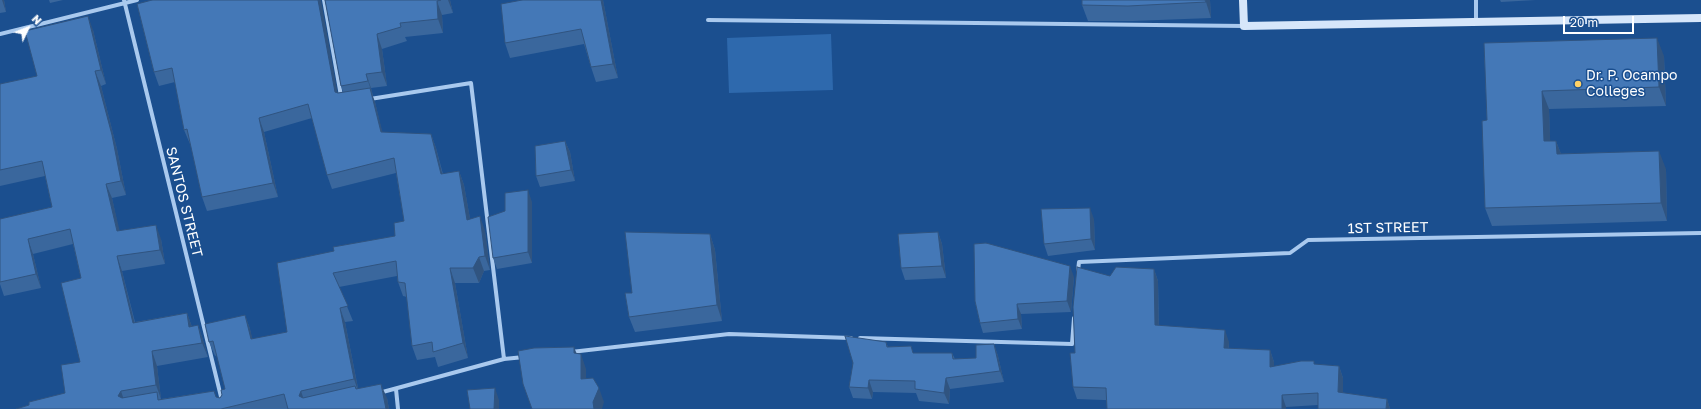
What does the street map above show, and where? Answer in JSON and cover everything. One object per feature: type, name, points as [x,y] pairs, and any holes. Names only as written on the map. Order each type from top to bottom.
[{"type":"main road","points":[[1243,0],[1244,26],[1701,18]]},
{"type":"street","points":[[0,34],[124,1],[137,0]]},
{"type":"street","points":[[324,0],[343,104]]},
{"type":"street","points":[[1476,0],[1476,22]]},
{"type":"street","name":"SANTOS STREET","points":[[124,1],[219,394],[224,409]]},
{"type":"street","points":[[708,20],[1244,26]]},
{"type":"street","points":[[365,100],[471,83],[504,359]]},
{"type":"street","name":"1ST STREET","points":[[1078,277],[1079,262],[1290,253],[1308,240],[1701,234]]},
{"type":"street","points":[[566,352],[729,334],[924,341],[1072,344],[1074,314]]},
{"type":"street","points":[[374,394],[504,359],[527,357]]},
{"type":"street","points":[[396,389],[398,409]]},
{"type":"street","points":[[212,395],[219,394]]},
{"type":"shaded area","points":[[831,34],[833,90],[729,93],[727,38]]},
{"type":"building","points":[[152,0],[318,0],[335,92],[338,93],[370,88],[381,132],[431,134],[441,174],[459,171],[467,220],[480,216],[485,256],[479,257],[473,268],[450,268],[463,343],[433,352],[432,342],[412,346],[405,283],[398,282],[396,261],[333,273],[348,306],[340,308],[354,379],[301,391],[299,396],[303,398],[355,386],[356,389],[381,384],[386,409],[288,409],[284,394],[221,409],[16,409],[29,405],[29,402],[65,393],[61,365],[80,362],[61,283],[81,278],[70,229],[28,239],[36,274],[0,282],[0,219],[52,207],[42,161],[0,170],[0,84],[37,76],[25,31],[88,16],[101,70],[95,71],[112,135],[121,181],[106,184],[117,231],[156,225],[160,250],[117,256],[133,323],[187,313],[189,327],[198,325],[202,343],[152,351],[156,385],[121,391],[118,396],[122,398],[157,392],[158,400],[214,391],[216,397],[220,398],[222,395],[221,390],[225,389],[213,341],[209,342],[205,324],[245,315],[251,339],[287,332],[277,263],[334,251],[333,247],[395,236],[394,223],[404,221],[394,158],[327,175],[308,104],[259,118],[273,183],[202,197],[187,129],[184,130],[172,68],[154,72],[137,4]]},
{"type":"building","points":[[325,0],[441,0],[437,1],[438,19],[400,23],[401,27],[377,34],[382,72],[366,74],[368,81],[341,86]]},
{"type":"building","points":[[522,0],[601,0],[613,64],[591,67],[581,29],[505,43],[501,4]]},
{"type":"building","points":[[1082,0],[1205,0],[1206,2],[1128,6],[1082,5]]},
{"type":"building","points":[[1657,38],[1659,87],[1542,91],[1544,141],[1556,141],[1557,154],[1659,151],[1661,203],[1485,208],[1482,121],[1487,120],[1484,43]]},
{"type":"building","points":[[565,141],[571,170],[536,176],[535,146]]},
{"type":"building","points":[[528,190],[528,252],[493,258],[488,217],[505,211],[505,193]]},
{"type":"building","points":[[1090,208],[1091,239],[1044,244],[1041,209]]},
{"type":"building","points":[[625,232],[710,234],[717,305],[629,317],[625,293],[632,293]]},
{"type":"building","points":[[938,232],[942,266],[901,268],[898,234]]},
{"type":"building","points":[[986,243],[1070,266],[1067,301],[1017,304],[1018,319],[980,323],[975,301],[974,244]]},
{"type":"building","points":[[1077,267],[1110,276],[1116,267],[1154,269],[1155,325],[1225,330],[1224,348],[1270,350],[1270,367],[1301,361],[1314,361],[1314,364],[1339,366],[1338,392],[1387,399],[1386,409],[1318,409],[1318,393],[1282,395],[1282,409],[1107,409],[1106,388],[1073,387],[1070,353],[1075,353],[1073,307]]},
{"type":"building","points":[[845,336],[886,342],[887,347],[911,346],[913,353],[952,353],[953,359],[976,358],[976,345],[994,344],[1000,371],[946,378],[944,393],[915,389],[915,381],[869,380],[868,388],[849,387],[853,363]]},
{"type":"building","points":[[574,347],[574,353],[581,354],[581,379],[593,378],[599,388],[593,402],[594,409],[532,409],[523,384],[518,351],[534,348]]},
{"type":"building","points":[[495,388],[494,409],[470,409],[467,390]]},
{"type":"place","name":"Dr. P. Ocampo Colleges","points":[[1578,84]]}]
